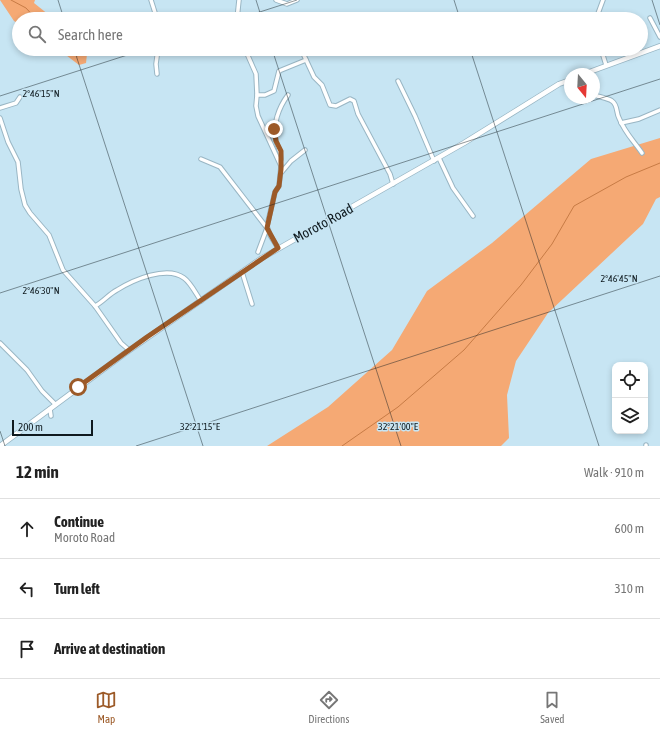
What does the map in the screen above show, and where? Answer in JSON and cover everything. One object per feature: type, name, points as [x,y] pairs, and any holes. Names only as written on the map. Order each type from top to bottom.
[{"type":"main road","points":[[648,50],[660,46]]},
{"type":"main road","points":[[600,68],[633,56]]},
{"type":"main road","name":"Moroto Road","points":[[0,446],[129,350],[278,248],[434,161],[564,82]]},
{"type":"street","points":[[151,0],[155,12]]},
{"type":"street","points":[[238,12],[239,0]]},
{"type":"street","points":[[276,0],[287,4],[297,0]]},
{"type":"street","points":[[599,12],[603,0]]},
{"type":"street","points":[[650,18],[660,37]]},
{"type":"street","points":[[157,56],[157,74]]},
{"type":"street","points":[[248,56],[256,74],[256,106],[258,116],[280,162]]},
{"type":"street","points":[[304,56],[316,79],[322,85],[331,106],[336,106],[350,99],[354,101],[358,114],[390,174],[393,184]]},
{"type":"street","points":[[603,56],[606,66]]},
{"type":"street","points":[[257,95],[265,95],[274,91],[279,72],[306,60]]},
{"type":"street","points":[[398,81],[434,161]]},
{"type":"street","points":[[258,252],[267,228],[281,174],[281,151],[276,141],[274,129],[281,104],[288,95]]},
{"type":"street","points":[[0,108],[16,103],[20,97]]},
{"type":"street","points":[[600,97],[613,101],[616,105],[621,123],[630,140],[635,143],[642,152]]},
{"type":"street","points":[[621,123],[639,120],[660,110]]},
{"type":"street","points":[[0,118],[8,142],[18,162],[21,189],[25,204],[49,235],[63,270],[95,306],[121,343],[129,350]]},
{"type":"street","points":[[281,174],[291,161],[305,150]]},
{"type":"street","points":[[439,158],[453,188],[474,216]]},
{"type":"street","points":[[201,159],[220,167],[267,228],[278,248]]},
{"type":"street","points":[[242,272],[252,304]]},
{"type":"street","points":[[95,306],[103,302],[117,290],[138,278],[152,274],[180,275],[186,278],[201,301]]},
{"type":"street","points":[[0,344],[27,370],[42,391],[55,404]]},
{"type":"street","points":[[50,409],[51,416]]},
{"type":"shaded area","points":[[0,0],[35,0],[34,3],[45,12],[12,12],[12,18]]},
{"type":"shaded area","points":[[67,56],[87,56],[86,63],[79,65]]},
{"type":"shaded area","points":[[660,138],[660,197],[656,199],[643,224],[548,313],[516,361],[507,395],[509,438],[501,446],[267,446],[328,407],[392,350],[427,291],[492,243],[591,159]]},
{"type":"waterway","points":[[11,0],[26,8],[30,12]]},
{"type":"waterway","points":[[342,446],[398,407],[464,350],[521,285],[552,244],[574,206],[626,177],[660,163]]},
{"type":"route","points":[[78,387],[147,337],[278,248],[267,229],[275,192],[279,186],[281,169],[281,151],[276,141],[274,129]]}]
